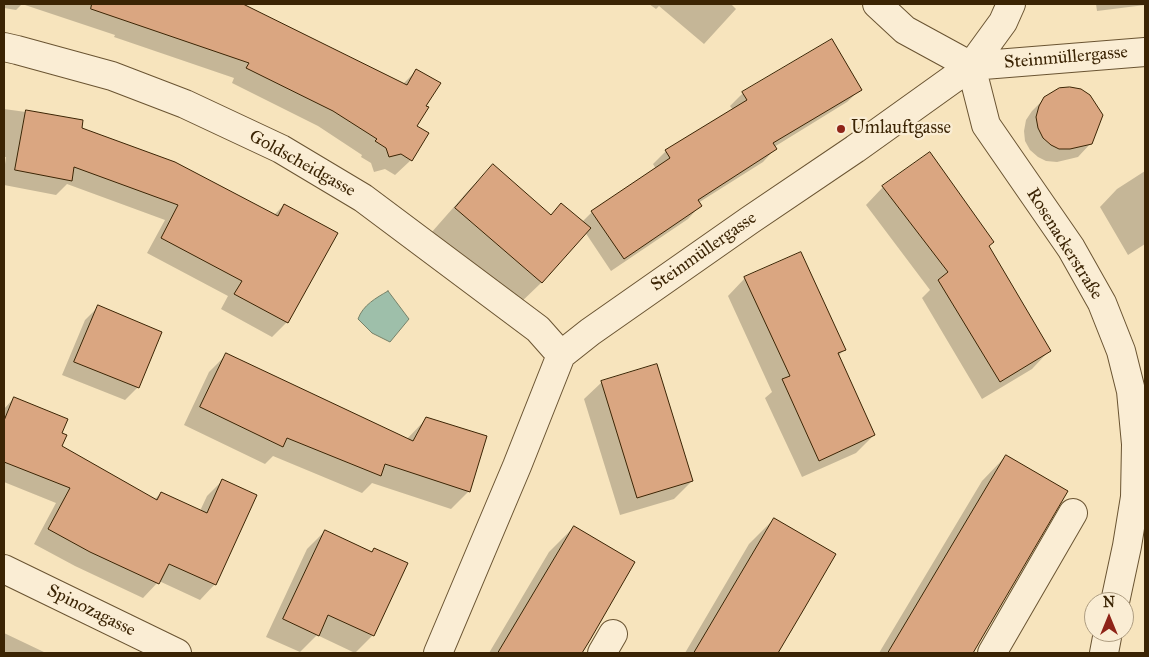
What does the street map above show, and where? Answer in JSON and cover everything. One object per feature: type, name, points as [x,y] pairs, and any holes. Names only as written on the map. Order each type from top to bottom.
[{"type":"street","points":[[877,4],[905,30],[971,66],[1003,22],[1011,4]]},
{"type":"street","name":"Goldscheidgasse","points":[[4,48],[112,76],[185,104],[281,149],[364,198],[538,329],[561,355]]},
{"type":"street","name":"Steinmüllergasse","points":[[438,653],[517,466],[561,355],[590,332],[855,149],[971,66],[1145,52]]},
{"type":"street","name":"Rosenackerstraße","points":[[971,66],[986,125],[1071,248],[1102,303],[1121,351],[1131,392],[1136,444],[1135,497],[1117,592]]},
{"type":"street","points":[[992,653],[1073,513]]},
{"type":"street","name":"Spinozagasse","points":[[4,569],[177,653]]},
{"type":"shaded area","points":[[388,291],[409,319],[390,342],[372,333],[358,319],[367,306]]},
{"type":"building","points":[[92,4],[243,4],[407,85],[416,69],[441,83],[426,106],[429,107],[417,126],[429,133],[412,161],[401,154],[389,157],[386,148],[375,141],[377,139],[333,111],[246,68],[249,63],[91,9]]},
{"type":"building","points":[[832,39],[862,90],[773,143],[777,149],[698,200],[702,206],[624,259],[591,211],[670,158],[665,150],[747,100],[742,92]]},
{"type":"building","points":[[1059,88],[1081,89],[1090,95],[1103,115],[1092,144],[1070,149],[1059,149],[1043,138],[1038,128],[1036,117],[1044,97]]},
{"type":"building","points":[[26,110],[83,120],[82,128],[175,162],[278,216],[284,204],[338,233],[288,323],[234,294],[242,281],[161,238],[178,205],[74,167],[72,181],[15,170]]},
{"type":"building","points":[[930,152],[994,242],[989,246],[1051,351],[1000,382],[938,280],[948,272],[882,186]]},
{"type":"building","points":[[493,164],[551,215],[561,203],[591,228],[542,283],[455,208]]},
{"type":"building","points":[[801,252],[846,350],[838,353],[875,435],[819,461],[782,379],[790,376],[744,277]]},
{"type":"building","points":[[98,305],[162,332],[139,388],[74,362]]},
{"type":"building","points":[[226,353],[413,441],[426,417],[487,436],[470,492],[385,464],[381,476],[287,438],[283,447],[200,407]]},
{"type":"building","points":[[657,364],[693,481],[637,498],[601,381]]},
{"type":"building","points":[[14,397],[68,419],[62,433],[67,435],[62,446],[157,500],[161,492],[207,513],[222,479],[257,495],[216,585],[169,564],[159,584],[90,552],[48,529],[70,488],[4,462],[4,421]]},
{"type":"building","points":[[1006,455],[1068,491],[973,653],[888,653]]},
{"type":"building","points":[[774,518],[836,554],[778,653],[694,653]]},
{"type":"building","points":[[574,526],[635,562],[590,640],[582,653],[498,653]]},
{"type":"building","points":[[325,530],[372,552],[374,548],[408,563],[374,636],[328,615],[319,636],[283,619]]},
{"type":"place","name":"Umlauftgasse","points":[[841,129]]}]
